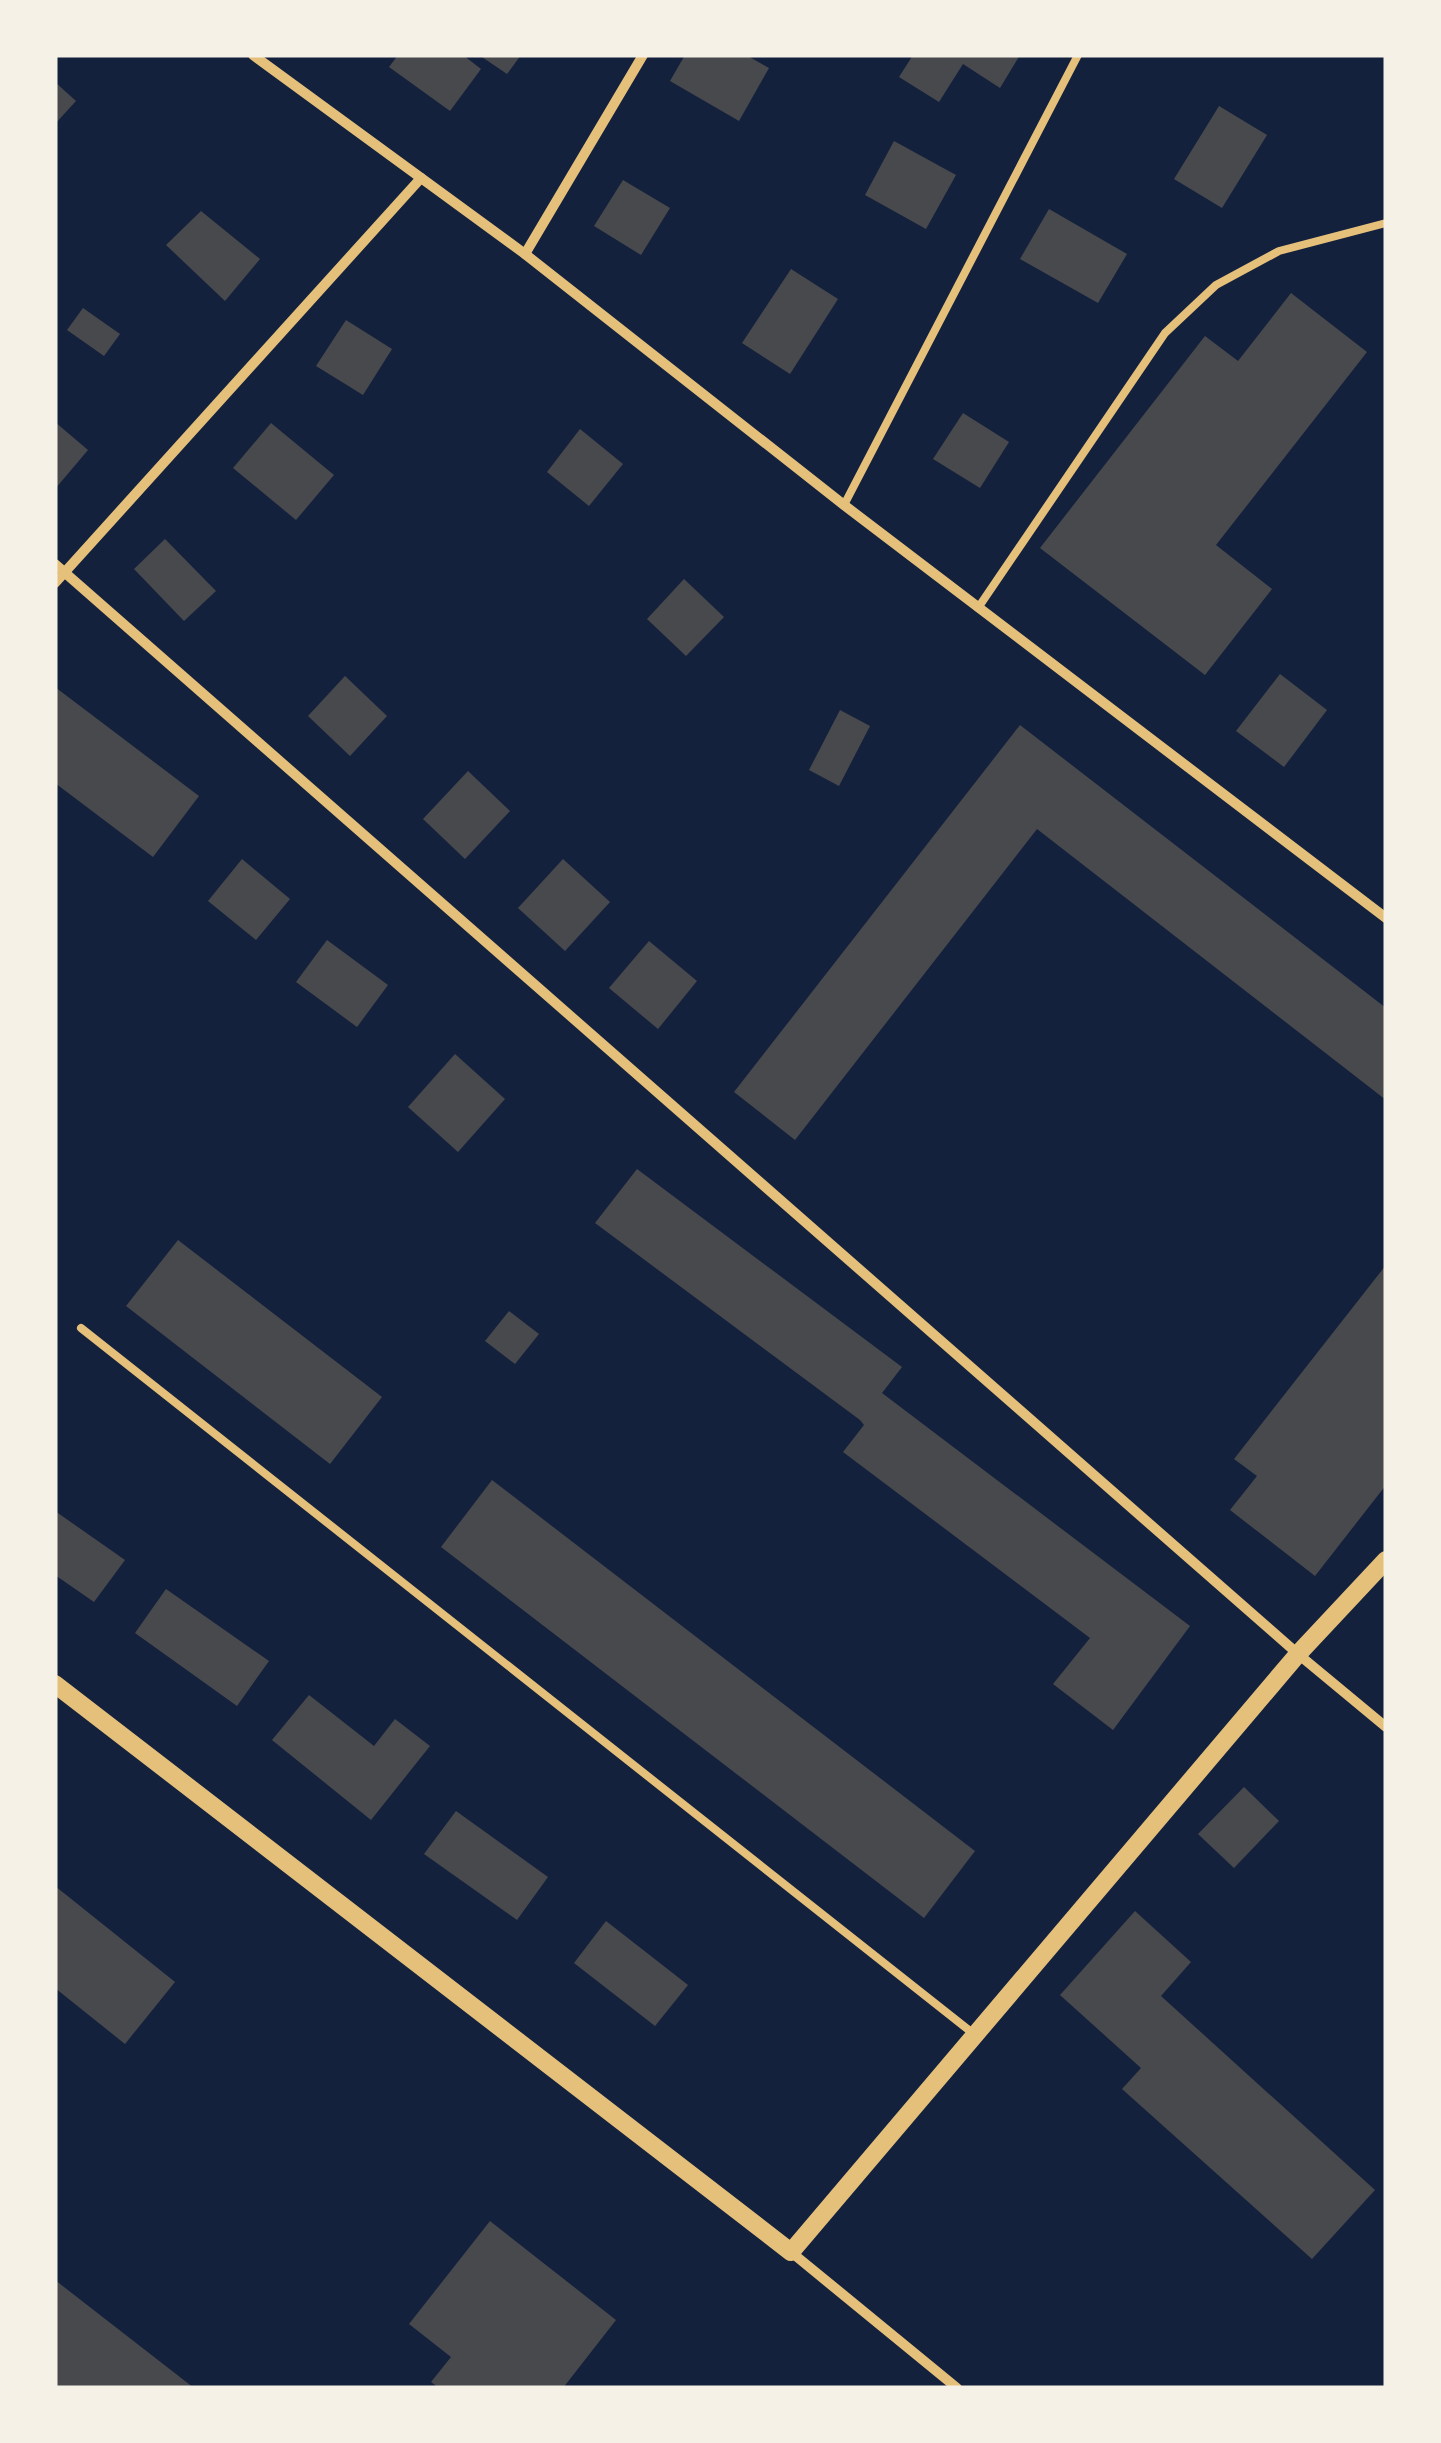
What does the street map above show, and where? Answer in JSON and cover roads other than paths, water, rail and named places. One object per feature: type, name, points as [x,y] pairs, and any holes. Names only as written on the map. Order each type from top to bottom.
[{"type":"street","points":[[253,55],[524,254],[844,506],[1386,918]]},
{"type":"street","points":[[524,254],[643,55]]},
{"type":"street","points":[[55,583],[60,568],[421,178]]},
{"type":"street","points":[[60,568],[1386,1727]]},
{"type":"street","points":[[791,2252],[1298,1654],[1386,1560]]},
{"type":"street","points":[[55,1684],[791,2252],[957,2388]]},
{"type":"lane","points":[[844,506],[1078,55]]},
{"type":"lane","points":[[978,608],[1165,333],[1216,285],[1279,251],[1386,223]]},
{"type":"lane","points":[[81,1328],[976,2035]]}]
